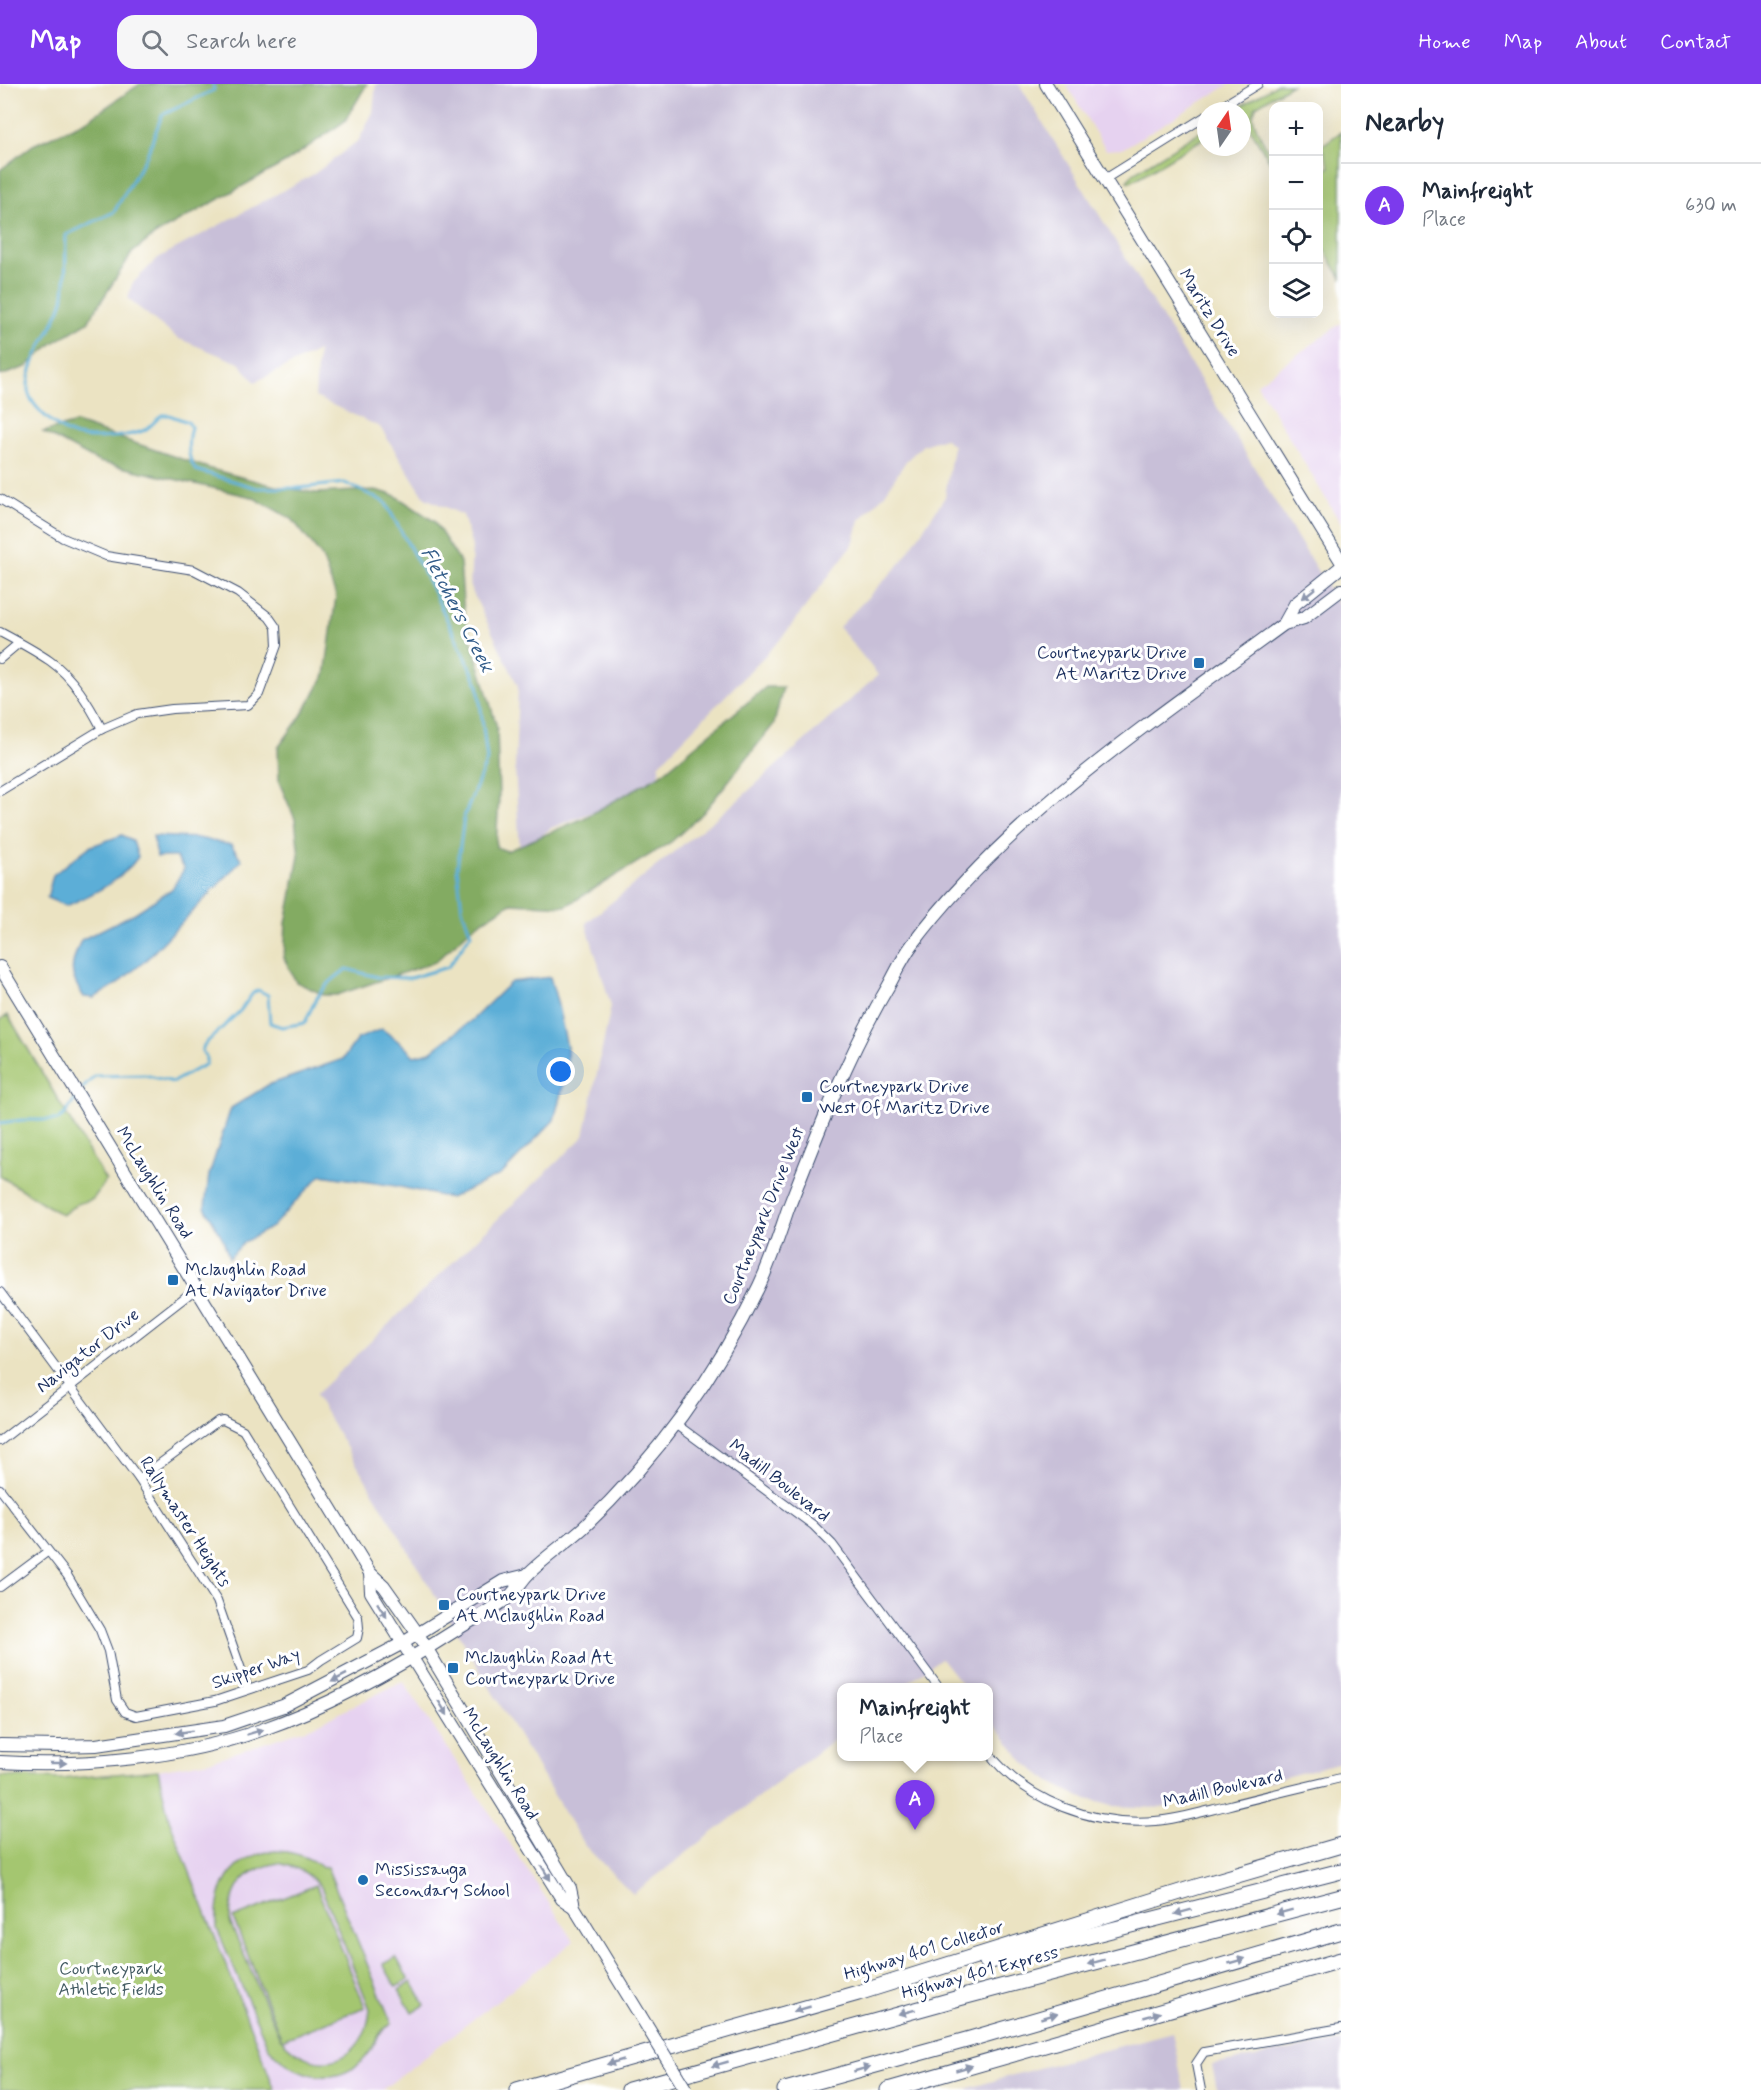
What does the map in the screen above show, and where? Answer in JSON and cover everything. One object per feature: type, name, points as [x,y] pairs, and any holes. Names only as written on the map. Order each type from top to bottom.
[{"type":"highway","name":"Highway 401 Collector","points":[[518,2090],[858,1993],[1196,1887],[1341,1845]]},
{"type":"highway","points":[[858,1993],[1341,1872]]},
{"type":"highway","name":"Highway 401 Express","points":[[630,2090],[959,1998],[1341,1897]]},
{"type":"highway","points":[[785,2090],[970,2039],[1341,1930]]},
{"type":"highway","points":[[888,2090],[1341,1960]]},
{"type":"main road","name":"Maritz Drive","points":[[1046,84],[1341,561]]},
{"type":"main road","name":"Courtneypark Drive West","points":[[1284,624],[1295,604],[1341,567]]},
{"type":"main road","name":"Courtneypark Drive West","points":[[0,1762],[72,1763],[146,1756],[198,1747],[258,1732],[326,1705],[412,1658],[511,1595],[527,1575],[583,1527],[645,1461],[676,1424],[730,1343],[762,1280],[825,1112],[866,1023],[911,947],[966,881],[1063,791],[1284,624],[1304,618],[1341,590]]},
{"type":"main road","name":"McLaughlin Road","points":[[0,967],[369,1573],[384,1586],[427,1649],[570,1888],[574,1906],[686,2090]]},
{"type":"main road","name":"McLaughlin Road","points":[[369,1573],[371,1592],[562,1899],[574,1906]]},
{"type":"main road","name":"Courtneypark Drive West","points":[[0,1745],[59,1746],[144,1739],[224,1726],[284,1706],[418,1635],[502,1581],[527,1575]]},
{"type":"main road","points":[[144,1739],[146,1756]]},
{"type":"street","points":[[1229,102],[1258,84]]},
{"type":"street","points":[[1105,179],[1197,122]]},
{"type":"street","points":[[0,499],[63,538],[106,556],[194,570],[238,593],[269,617],[276,627],[277,645],[259,694],[249,705],[172,709],[137,714],[102,729],[0,791]]},
{"type":"street","points":[[0,632],[51,662],[68,677],[88,703],[102,729]]},
{"type":"street","points":[[0,659],[19,643]]},
{"type":"street","name":"Navigator Drive","points":[[0,1441],[197,1288]]},
{"type":"street","name":"Rallymaster Heights","points":[[0,1292],[139,1479],[217,1601],[248,1689]]},
{"type":"street","name":"Skipper Way","points":[[0,1489],[67,1575],[100,1630],[108,1651],[117,1700],[125,1712],[136,1716],[215,1701],[308,1670],[357,1638],[358,1617],[243,1430],[223,1420],[218,1421],[139,1479]]},
{"type":"street","name":"Madill Boulevard","points":[[676,1424],[813,1525],[832,1544],[935,1683]]},
{"type":"street","points":[[0,1587],[47,1552]]},
{"type":"street","name":"Madill Boulevard","points":[[993,1757],[1015,1779],[1051,1802],[1092,1816],[1134,1822],[1176,1818],[1341,1778]]},
{"type":"street","points":[[1201,2090],[1196,2064],[1204,2052],[1341,2028]]},
{"type":"shaded area","points":[[376,84],[1019,84],[1341,609],[1341,1762],[1198,1800],[1156,1808],[1112,1806],[1080,1797],[1050,1782],[1025,1763],[993,1723],[993,1683],[961,1683],[941,1658],[907,1683],[837,1683],[837,1737],[633,1894],[584,1845],[315,1395],[584,1136],[611,1006],[586,923],[737,801],[878,675],[839,627],[899,565],[945,497],[953,446],[945,438],[923,445],[906,461],[884,495],[860,520],[853,544],[781,639],[660,763],[657,787],[551,828],[520,853],[515,767],[518,686],[470,587],[472,547],[463,515],[425,498],[380,427],[315,397],[318,351],[255,382],[239,363],[177,338],[128,299],[132,284],[158,258],[314,174],[359,140],[373,112]]},
{"type":"shaded area","points":[[1066,84],[1230,84],[1122,149],[1106,150]]},
{"type":"shaded area","points":[[1341,323],[1341,524],[1257,384]]},
{"type":"shaded area","name":"Mississauga Secondary School","points":[[403,1681],[574,1941],[382,2090],[275,2090],[169,1819],[158,1770],[210,1761],[312,1727]]},
{"type":"shaded area","points":[[1172,2032],[1184,2090],[963,2090],[1013,2075]]},
{"type":"shaded area","points":[[1341,2041],[1341,2090],[1217,2090],[1212,2065]]},
{"type":"green space","points":[[140,84],[367,84],[345,121],[286,162],[156,234],[132,253],[88,322],[53,343],[26,367],[0,376],[0,170],[33,145],[86,121]]},
{"type":"green space","points":[[1277,84],[1292,84],[1256,106],[1253,116],[1269,160],[1251,130],[1251,102],[1248,102]]},
{"type":"green space","points":[[1341,132],[1341,278],[1323,248],[1323,170],[1330,167],[1323,151],[1323,145]]},
{"type":"green space","points":[[1197,134],[1197,142],[1131,182],[1127,181],[1135,172]]},
{"type":"green space","points":[[76,423],[211,469],[275,486],[316,493],[376,490],[396,496],[434,521],[460,562],[464,614],[497,727],[499,797],[496,847],[507,851],[584,818],[660,775],[766,687],[783,687],[774,724],[703,813],[671,842],[566,906],[511,903],[473,927],[435,962],[337,995],[324,995],[296,982],[284,958],[286,923],[299,856],[295,819],[279,782],[278,748],[301,716],[325,675],[336,596],[322,557],[292,519],[252,497],[99,462],[43,432]]},
{"type":"green space","points":[[8,1015],[106,1181],[93,1199],[77,1204],[62,1215],[0,1176],[0,1020]]},
{"type":"green space","name":"Courtneypark Athletic Fields","points":[[158,1770],[169,1819],[275,2090],[0,2090],[0,1776],[61,1779]]},
{"type":"green space","points":[[273,1851],[287,1852],[306,1857],[323,1868],[327,1867],[392,2024],[380,2034],[367,2056],[355,2067],[343,2073],[316,2076],[303,2072],[291,2066],[268,2047],[217,1929],[218,1901],[228,1877],[246,1860],[258,1854]],"holes":[[[278,1863],[297,1868],[321,1887],[370,2009],[366,2027],[359,2042],[349,2053],[337,2059],[323,2061],[308,2058],[294,2051],[280,2038],[230,1922],[233,1899],[241,1882],[256,1870]]]},
{"type":"green space","points":[[316,1885],[365,2007],[282,2040],[233,1918]]},
{"type":"green space","points":[[396,1957],[409,1980],[396,1987],[383,1964]]},
{"type":"green space","points":[[412,1982],[425,2005],[412,2013],[399,1990]]},
{"type":"water","points":[[122,835],[133,841],[138,857],[123,874],[96,892],[66,906],[47,898],[53,875],[89,847]]},
{"type":"water","points":[[153,836],[198,838],[231,845],[242,860],[146,960],[117,984],[94,998],[84,997],[75,981],[72,969],[81,940],[135,913],[172,889],[184,869],[176,857],[157,857]]},
{"type":"water","points":[[550,977],[567,1047],[567,1070],[554,1120],[502,1174],[450,1198],[396,1186],[321,1175],[272,1227],[244,1242],[229,1258],[223,1239],[205,1207],[209,1175],[231,1108],[268,1085],[343,1059],[357,1039],[382,1029],[414,1056],[430,1052],[473,1019],[511,982]]},
{"type":"waterway","name":"Fletchers Creek","points":[[80,1091],[95,1076],[145,1075],[173,1082],[206,1064],[206,1057],[202,1051],[204,1045],[240,1011],[253,993],[258,990],[268,995],[270,1023],[282,1027],[305,1023],[321,992],[347,969],[377,977],[410,978],[448,967],[471,934],[462,909],[457,868],[464,817],[487,760],[478,684],[431,586],[385,502],[345,483],[299,488],[257,488],[196,470],[189,450],[191,427],[188,422],[169,415],[162,415],[147,429],[133,434],[100,438],[76,436],[62,430],[47,418],[30,397],[29,379],[36,356],[63,300],[66,235],[114,212],[147,155],[162,115],[214,90],[213,84]]},
{"type":"waterway","name":"Fletchers Creek","points":[[0,1123],[22,1120],[58,1120],[77,1097]]},
{"type":"place","name":"Courtneypark Drive At Maritz Drive","points":[[1199,663]]},
{"type":"place","name":"Courtneypark Drive West Of Maritz Drive","points":[[807,1097]]},
{"type":"place","name":"Mclaughlin Road At Navigator Drive","points":[[173,1280]]},
{"type":"place","name":"Courtneypark Drive At Mclaughlin Road","points":[[444,1605]]},
{"type":"place","name":"Mclaughlin Road At Courtneypark Drive","points":[[453,1668]]},
{"type":"place","name":"Mainfreight","points":[[915,1830]]},
{"type":"place","name":"Mississauga Secondary School","points":[[363,1880]]}]
